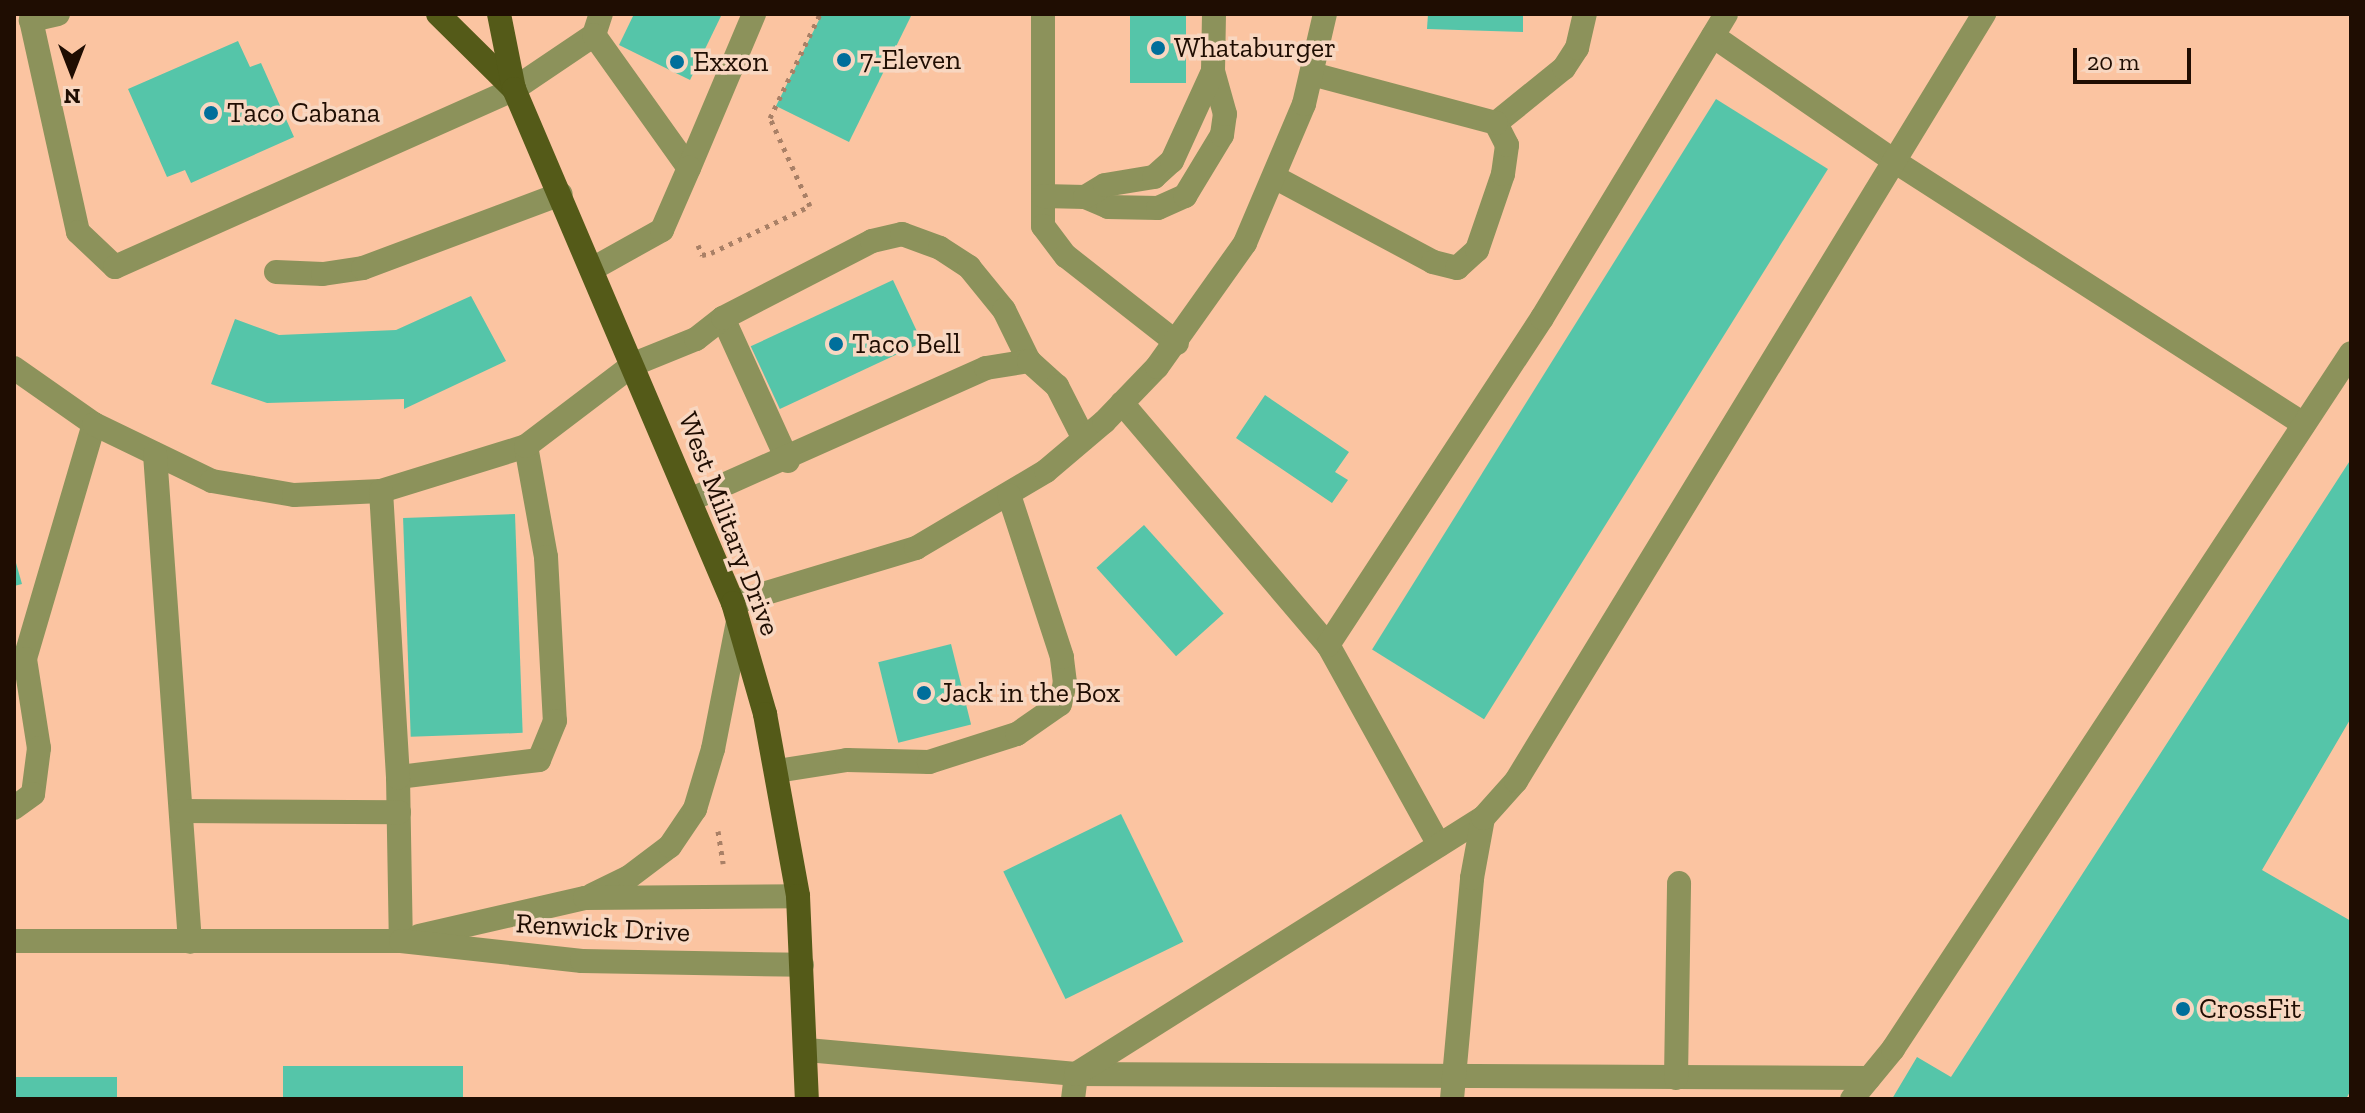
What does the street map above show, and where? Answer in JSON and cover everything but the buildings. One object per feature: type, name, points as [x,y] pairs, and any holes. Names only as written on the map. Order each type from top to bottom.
[{"type":"main road","name":"West Military Drive","points":[[438,14],[514,89]]},
{"type":"main road","name":"West Military Drive","points":[[499,14],[514,89],[594,268],[692,499],[736,612],[777,771],[798,896],[807,1099]]},
{"type":"street","points":[[58,14],[31,17],[78,232],[115,267],[514,89],[597,24],[689,168]]},
{"type":"street","points":[[594,268],[662,230],[754,14]]},
{"type":"street","points":[[1043,14],[1043,226],[1066,256],[1177,343]]},
{"type":"street","points":[[1043,196],[1085,197],[1108,207],[1158,208],[1185,196],[1222,135],[1225,114],[1213,71],[1214,14]]},
{"type":"street","points":[[736,612],[916,548],[1009,495],[1084,439],[1122,403],[1177,343],[1245,243],[1276,178],[1312,74],[1325,14]]},
{"type":"street","points":[[1496,123],[1564,68],[1577,48],[1585,14]]},
{"type":"street","points":[[1328,645],[1542,318],[1726,14]]},
{"type":"street","points":[[1076,1074],[1483,818],[1516,781],[1984,14]]},
{"type":"street","points":[[1713,36],[1894,161],[2304,424]]},
{"type":"street","points":[[1085,197],[1105,185],[1154,177],[1172,161],[1213,71]]},
{"type":"street","points":[[1276,178],[1433,262],[1457,268],[1477,250],[1503,174],[1507,145],[1496,123],[1312,74]]},
{"type":"street","points":[[276,272],[323,274],[363,268],[561,194]]},
{"type":"street","points":[[14,368],[94,424],[212,481],[294,495],[381,491],[526,446],[634,364],[696,339],[723,318],[872,241],[902,234],[940,248],[969,267],[1004,310],[1029,361],[1057,386],[1084,439]]},
{"type":"street","points":[[723,318],[788,461]]},
{"type":"street","points":[[1852,1099],[1869,1078],[2351,353]]},
{"type":"street","points":[[692,499],[788,461],[986,368],[1029,361]]},
{"type":"street","points":[[1122,403],[1328,645],[1439,845]]},
{"type":"street","points":[[14,808],[33,794],[39,748],[25,659],[94,424]]},
{"type":"street","points":[[398,777],[539,760],[555,721],[546,557],[526,446]]},
{"type":"street","points":[[155,454],[190,942]]},
{"type":"street","points":[[381,491],[398,777],[401,941]]},
{"type":"street","points":[[777,771],[847,760],[929,762],[1017,734],[1060,704],[1065,683],[1062,657],[1009,495]]},
{"type":"street","name":"Renwick Drive","points":[[585,898],[647,865],[670,846],[695,809],[713,749],[736,612]]},
{"type":"street","points":[[181,811],[399,812]]},
{"type":"street","points":[[1452,1088],[1483,818]]},
{"type":"street","points":[[1676,1078],[1679,883]]},
{"type":"street","name":"Renwick Drive","points":[[401,941],[585,898],[798,896]]},
{"type":"street","name":"Renwick Drive","points":[[14,941],[401,941],[582,961],[802,965]]},
{"type":"street","points":[[807,1050],[1076,1074],[1452,1088],[1676,1078],[1869,1078]]},
{"type":"street","points":[[1073,1099],[1076,1074]]},
{"type":"path","points":[[698,245],[702,255],[711,253],[810,206],[770,118],[820,14]]},
{"type":"place","name":"Whataburger","points":[[1158,48]]},
{"type":"place","name":"7-Eleven","points":[[844,60]]},
{"type":"place","name":"Exxon","points":[[677,62]]},
{"type":"place","name":"Taco Cabana","points":[[211,113]]},
{"type":"place","name":"Taco Bell","points":[[836,344]]},
{"type":"place","name":"Jack in the Box","points":[[924,693]]},
{"type":"place","name":"CrossFit","points":[[2183,1009]]}]
